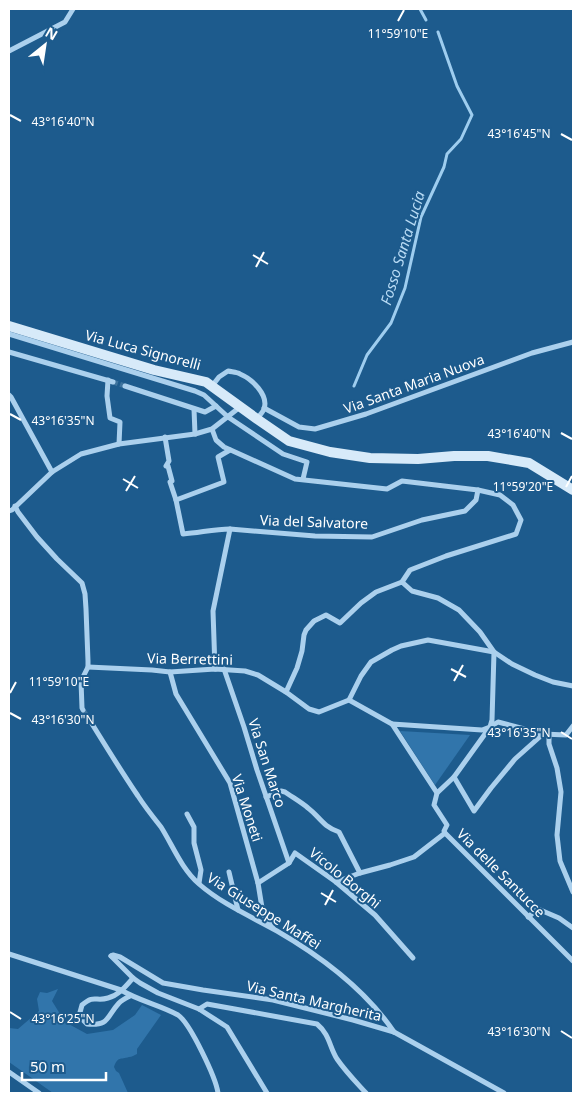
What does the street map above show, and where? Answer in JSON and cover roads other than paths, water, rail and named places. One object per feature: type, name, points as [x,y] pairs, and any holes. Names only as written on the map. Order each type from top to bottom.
[{"type":"main road","name":"Via Luca Signorelli","points":[[9,326],[154,370],[206,382],[289,441],[330,452],[370,458],[418,459],[488,456],[529,462],[573,490]]},
{"type":"street","points":[[9,51],[66,22],[72,9]]},
{"type":"street","points":[[9,334],[204,395],[228,417],[284,454],[307,462],[303,480]]},
{"type":"street","name":"Via Santa Maria Nuova","points":[[264,408],[299,427],[315,429],[366,414],[532,353],[573,342]]},
{"type":"street","points":[[9,352],[110,381],[107,396],[110,418],[120,422],[119,444]]},
{"type":"street","points":[[212,386],[219,377],[228,371],[239,373],[249,379],[260,390],[265,400],[264,408],[257,419]]},
{"type":"street","points":[[125,386],[205,412],[216,406]]},
{"type":"street","points":[[9,395],[52,472]]},
{"type":"street","points":[[9,511],[52,472],[81,454],[119,444],[195,434],[212,429],[240,407]]},
{"type":"street","points":[[194,409],[195,434]]},
{"type":"street","points":[[212,429],[216,440],[230,450],[295,478],[387,490],[402,481],[500,494],[513,505],[521,520],[516,534],[446,556],[410,570],[402,582],[376,592],[340,623],[326,615],[314,621],[306,630],[297,668],[286,692]]},
{"type":"street","points":[[165,437],[169,461],[166,466],[168,466],[172,481],[170,482],[176,500],[224,482],[218,458],[230,450]]},
{"type":"street","name":"Via del Salvatore","points":[[176,500],[183,534],[230,529],[315,536],[372,537],[422,520],[465,510],[476,500],[478,490]]},
{"type":"street","points":[[15,506],[57,559],[82,583],[85,594],[88,667],[80,681],[83,710]]},
{"type":"street","points":[[215,669],[213,611],[230,529]]},
{"type":"street","points":[[402,582],[412,591],[438,598],[459,610],[480,632],[494,652],[512,664],[553,682],[573,686]]},
{"type":"street","points":[[494,652],[428,640],[401,646],[371,662],[361,676],[349,700],[392,724],[482,730],[498,722],[546,734],[566,735],[573,726]]},
{"type":"street","points":[[392,724],[437,793],[454,776],[490,727],[492,720],[494,652]]},
{"type":"street","name":"Via Berrettini","points":[[88,667],[170,672],[215,669],[245,671],[258,675],[309,709],[319,712],[349,700]]},
{"type":"street","name":"Via San Marco","points":[[224,669],[289,863]]},
{"type":"street","name":"Via Moneti","points":[[170,672],[176,694],[230,783],[258,883],[263,914],[275,930]]},
{"type":"street","name":"Via Giuseppe Maffei","points":[[89,719],[191,876],[238,910],[302,946],[344,977],[385,1018],[394,1032]]},
{"type":"street","points":[[454,776],[474,811],[515,759],[546,734]]},
{"type":"street","points":[[546,734],[557,768],[561,792],[557,835],[560,861],[573,892]]},
{"type":"street","points":[[266,797],[281,791],[285,792],[310,809],[330,829],[339,832],[360,873]]},
{"type":"street","name":"Via delle Santucce","points":[[437,793],[434,805],[447,825],[444,830],[445,833],[573,961]]},
{"type":"street","points":[[187,814],[194,828],[194,843],[201,870],[199,883]]},
{"type":"street","points":[[336,882],[414,857],[445,833]]},
{"type":"street","name":"Vicolo Borghi","points":[[258,883],[289,863],[295,853],[336,882],[375,915],[413,958]]},
{"type":"street","points":[[229,872],[238,910]]},
{"type":"street","points":[[528,917],[538,908],[559,918],[573,928]]},
{"type":"street","points":[[9,954],[121,990],[130,996],[179,1016],[186,1023],[211,1069],[218,1093]]},
{"type":"street","name":"Via Santa Margherita","points":[[133,978],[111,956],[120,957],[163,983],[273,1000],[394,1032],[504,1093]]},
{"type":"street","points":[[130,996],[119,1004],[106,1022],[98,1025],[87,1024],[79,1016],[82,1005],[89,999],[107,998],[118,994],[133,978],[158,994],[199,1009],[227,1027],[267,1093]]},
{"type":"street","points":[[199,1009],[206,1004],[317,1024],[325,1031],[336,1056],[346,1072],[366,1093]]},
{"type":"street","points":[[9,1072],[39,1093]]},
{"type":"waterway","name":"Fosso Santa Lucia","points":[[420,9],[426,20]]},
{"type":"waterway","name":"Fosso Santa Lucia","points":[[354,386],[367,355],[391,323],[405,288],[421,217],[444,167],[447,154],[461,139],[472,115],[457,86],[438,32]]},
{"type":"tunnel","points":[[113,382],[125,386]]},
{"type":"tunnel","points":[[83,710],[89,719]]}]
